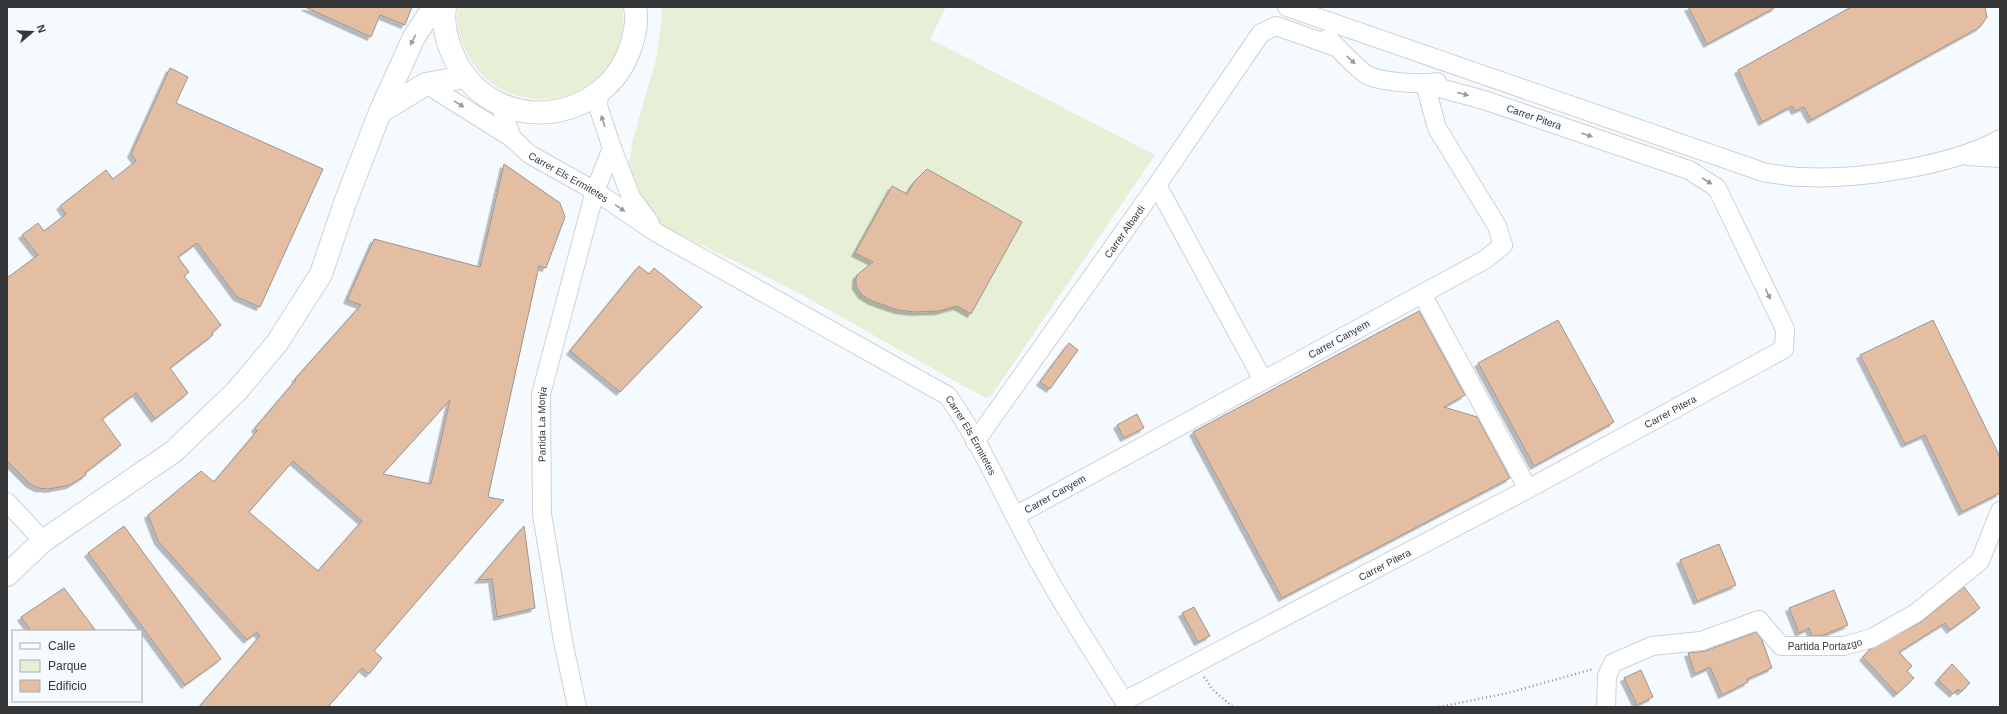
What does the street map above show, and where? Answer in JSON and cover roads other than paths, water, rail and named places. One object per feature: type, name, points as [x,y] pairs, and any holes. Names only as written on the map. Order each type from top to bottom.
[{"type":"street","points":[[7,575],[43,541],[173,452],[236,392],[277,343],[322,274],[345,203],[380,112],[414,37],[434,7]]},
{"type":"street","points":[[445,7],[443,18],[449,50],[465,77],[481,93],[500,104],[525,112],[551,113],[576,106],[599,93],[615,77],[627,57],[635,35],[635,7]]},
{"type":"street","points":[[1296,10],[1368,76],[1399,82],[1425,84],[1484,75]]},
{"type":"street","points":[[1296,10],[1766,173],[1802,177],[1839,177],[1906,168],[1963,156],[1984,148],[2000,139]]},
{"type":"street","name":"Carrer Albardi","points":[[975,442],[1157,185],[1261,33],[1276,26],[1336,46]]},
{"type":"street","points":[[380,112],[426,84],[465,77]]},
{"type":"street","points":[[426,84],[512,138]]},
{"type":"street","name":"Carrer Canyem","points":[[1014,516],[1486,259],[1503,245],[1497,226],[1437,128],[1425,84]]},
{"type":"street","name":"Carrer Pitera","points":[[1124,701],[1528,489],[1784,349],[1785,329],[1717,188],[1681,167],[1484,100],[1425,84]]},
{"type":"street","name":"Carrer Els Ermitetes","points":[[599,93],[598,106],[612,148],[632,197],[658,233]]},
{"type":"street","name":"Carrer Els Ermitetes","points":[[500,104],[512,138],[529,154],[596,191],[658,233],[948,396],[960,413],[1046,574],[1124,701]]},
{"type":"street","name":"Partida La Monja","points":[[577,707],[563,642],[542,514],[541,394],[596,191],[612,148]]},
{"type":"street","points":[[1963,156],[2000,158]]},
{"type":"street","points":[[1157,185],[1263,380]]},
{"type":"street","points":[[1422,294],[1528,489]]},
{"type":"street","points":[[7,502],[43,541]]},
{"type":"street","name":"Partida Portazgo","points":[[1606,707],[1607,676],[1613,663],[1652,646],[1701,641],[1759,620],[1781,646],[1844,646],[1872,638],[1916,613],[1980,561],[2000,511]]}]
